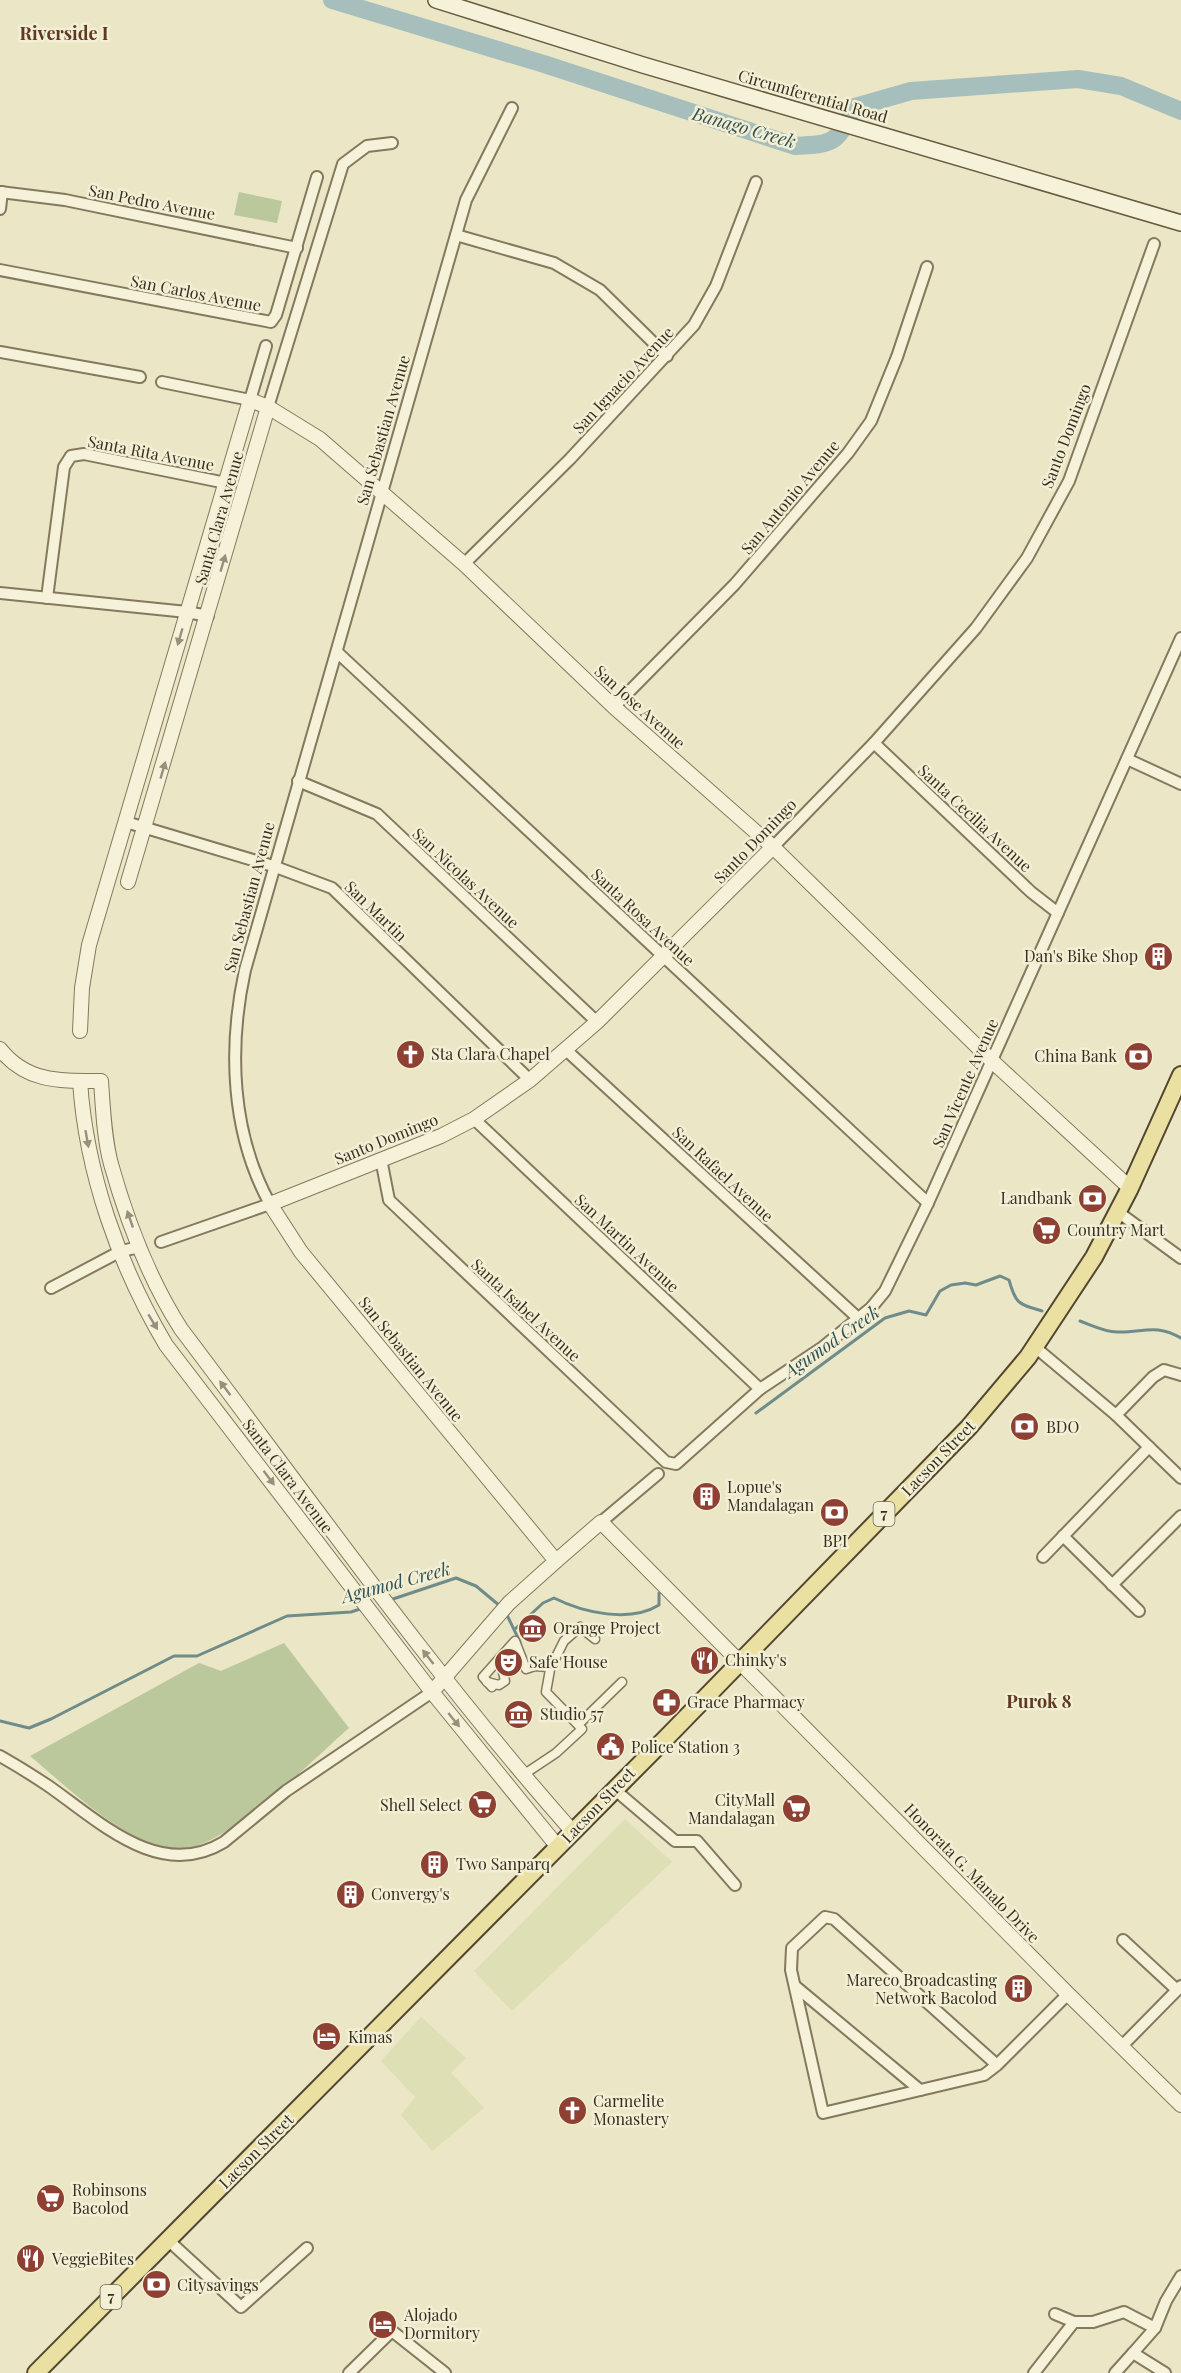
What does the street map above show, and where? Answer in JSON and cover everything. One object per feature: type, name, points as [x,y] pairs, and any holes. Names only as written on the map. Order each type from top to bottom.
[{"type":"main road","name":"Circumferential Road","points":[[436,0],[643,65],[1181,223]]},
{"type":"main road","name":"Lacson Street","points":[[36,2373],[573,1832],[969,1428],[1035,1347],[1094,1257],[1130,1188],[1181,1075]]},
{"type":"street","name":"San Sebastian Avenue","points":[[512,108],[473,182],[456,235],[337,652],[273,866],[244,978],[234,1040],[237,1093],[248,1152],[258,1183],[270,1204],[301,1251],[556,1561]]},
{"type":"street","name":"Santa Clara Avenue","points":[[129,882],[268,407],[343,164],[367,146],[392,143]]},
{"type":"street","name":"San Carlos Avenue","points":[[0,270],[271,322],[276,315],[318,177]]},
{"type":"street","name":"San Ignacio Avenue","points":[[464,564],[570,459],[668,356],[705,308],[756,182]]},
{"type":"street","points":[[0,209],[1,192]]},
{"type":"street","name":"San Pedro Avenue","points":[[1,192],[87,204],[297,248]]},
{"type":"street","points":[[456,235],[554,263],[600,290],[668,356]]},
{"type":"street","name":"Santo Domingo","points":[[161,1242],[270,1204],[441,1136],[474,1119],[530,1080],[566,1050],[664,958],[873,743],[976,628],[1027,558],[1069,481],[1154,243]]},
{"type":"street","name":"San Antonio Avenue","points":[[614,707],[735,584],[848,453],[871,421],[897,357],[927,267]]},
{"type":"street","name":"Santa Clara Avenue","points":[[80,1031],[89,945],[266,346]]},
{"type":"street","points":[[0,352],[140,377]]},
{"type":"street","points":[[162,382],[250,400]]},
{"type":"street","name":"San Jose Avenue","points":[[250,400],[268,407],[320,439],[464,564],[614,707],[773,847],[992,1061],[1130,1188]]},
{"type":"street","name":"Santa Rita Avenue","points":[[47,598],[64,467],[71,456],[84,454],[226,483]]},
{"type":"street","points":[[0,593],[208,616]]},
{"type":"street","name":"San Vicente Avenue","points":[[676,1464],[760,1389],[859,1319],[885,1291],[928,1203],[1181,638]]},
{"type":"street","name":"Santa Rosa Avenue","points":[[337,652],[928,1203]]},
{"type":"street","name":"Santa Cecilia Avenue","points":[[873,743],[1031,892],[1058,913]]},
{"type":"street","points":[[1127,759],[1181,784]]},
{"type":"street","name":"San Nicolas Avenue","points":[[298,781],[377,814],[597,1022]]},
{"type":"street","name":"San Martin","points":[[126,822],[146,826],[273,866],[332,888],[530,1080]]},
{"type":"street","points":[[0,1049],[9,1061],[25,1072],[80,1081]]},
{"type":"street","name":"San Rafael Avenue","points":[[566,1050],[859,1319]]},
{"type":"street","name":"Santa Clara Avenue","points":[[558,1847],[432,1692],[166,1345],[144,1307],[121,1251],[92,1167],[80,1081],[101,1081],[110,1162],[160,1298],[408,1631],[523,1775],[573,1832]]},
{"type":"street","name":"San Martin Avenue","points":[[474,1119],[485,1133],[760,1389]]},
{"type":"street","name":"Santa Isabel Avenue","points":[[381,1159],[389,1200],[666,1462],[676,1464]]},
{"type":"street","points":[[1118,1212],[1181,1258]]},
{"type":"street","points":[[51,1287],[121,1251],[140,1247]]},
{"type":"street","points":[[1035,1347],[1116,1415],[1181,1478]]},
{"type":"street","points":[[1116,1415],[1153,1377],[1164,1370],[1181,1375]]},
{"type":"street","points":[[1042,1557],[1149,1447]]},
{"type":"street","points":[[0,1756],[49,1786],[119,1837],[163,1854],[189,1853],[215,1848],[286,1791],[432,1692],[509,1603],[658,1474]]},
{"type":"street","points":[[1112,1585],[1181,1516]]},
{"type":"street","name":"Honorata G. Manalo Drive","points":[[601,1522],[1068,1995],[1181,2105]]},
{"type":"street","points":[[1063,1536],[1139,1611]]},
{"type":"street","points":[[523,1775],[574,1739],[582,1729],[546,1692],[551,1664],[564,1641],[580,1627],[595,1639]]},
{"type":"street","points":[[500,1658],[505,1681],[499,1685],[490,1684],[483,1677],[515,1641],[526,1669],[551,1664]]},
{"type":"street","points":[[579,1724],[622,1682]]},
{"type":"street","points":[[614,1789],[675,1841],[697,1841],[735,1885]]},
{"type":"street","points":[[997,2065],[832,1917],[825,1917],[792,1948],[790,1962],[824,2113],[984,2075],[997,2065],[1068,1995]]},
{"type":"street","points":[[1121,2047],[1179,1988],[1123,1940]]},
{"type":"street","points":[[795,1986],[920,2090]]},
{"type":"street","points":[[168,2240],[242,2307],[307,2248]]},
{"type":"street","points":[[1115,2373],[1155,2328],[1166,2301],[1181,2276]]},
{"type":"street","points":[[1055,2314],[1074,2322],[1093,2322],[1122,2312],[1155,2328]]},
{"type":"street","points":[[1034,2373],[1074,2322]]},
{"type":"street","points":[[349,2373],[392,2331],[445,2373]]},
{"type":"street","points":[[1133,2353],[1165,2373]]},
{"type":"green space","points":[[239,192],[282,201],[277,223],[234,215]]},
{"type":"green space","points":[[284,1643],[349,1728],[264,1804],[213,1838],[190,1848],[170,1850],[152,1845],[115,1825],[30,1756],[199,1663],[221,1671]]},
{"type":"green space","points":[[625,1819],[672,1862],[512,2011],[474,1971]]},
{"type":"green space","points":[[421,2017],[466,2058],[451,2073],[484,2108],[432,2151],[401,2115],[415,2097],[381,2061]]},
{"type":"waterway","name":"Banago Creek","points":[[332,0],[544,64],[795,146],[827,142],[838,135],[855,107],[911,91],[1078,79],[1121,86],[1181,111]]},
{"type":"waterway","name":"Agumod Creek","points":[[756,1413],[885,1318],[909,1311],[926,1315],[940,1291],[951,1285],[965,1283],[976,1285],[1000,1276],[1009,1280],[1016,1299],[1028,1307],[1042,1311]]},
{"type":"waterway","name":"Agumod Creek","points":[[1080,1321],[1112,1332],[1156,1330],[1172,1333],[1181,1338]]},
{"type":"waterway","name":"Agumod Creek","points":[[390,1600],[456,1578],[476,1586],[500,1606]]},
{"type":"waterway","name":"Agumod Creek","points":[[515,1629],[543,1603],[554,1598],[593,1612],[621,1615],[635,1614],[659,1605],[659,1593]]},
{"type":"waterway","name":"Agumod Creek","points":[[0,1721],[29,1728],[174,1656],[197,1656],[287,1616],[351,1612],[363,1608]]},
{"type":"waterway","name":"Agumod Creek","points":[[506,1613],[520,1642]]},
{"type":"place","name":"Dan's Bike Shop","points":[[1159,956]]},
{"type":"place","name":"Sta Clara Chapel","points":[[410,1054]]},
{"type":"place","name":"China Bank","points":[[1138,1056]]},
{"type":"place","name":"Landbank","points":[[1093,1198]]},
{"type":"place","name":"Country Mart","points":[[1046,1230]]},
{"type":"place","name":"BDO","points":[[1025,1427]]},
{"type":"place","name":"Lopue's Mandalagan","points":[[706,1496]]},
{"type":"place","name":"BPI","points":[[835,1513]]},
{"type":"place","name":"Orange Project","points":[[532,1628]]},
{"type":"place","name":"Chinky's","points":[[704,1660]]},
{"type":"place","name":"Safe House","points":[[508,1662]]},
{"type":"place","name":"Grace Pharmacy","points":[[666,1702]]},
{"type":"place","name":"Studio 57","points":[[519,1714]]},
{"type":"place","name":"Police Station 3","points":[[610,1747]]},
{"type":"place","name":"Shell Select","points":[[483,1805]]},
{"type":"place","name":"CityMall Mandalagan","points":[[796,1809]]},
{"type":"place","name":"Two Sanparq","points":[[435,1864]]},
{"type":"place","name":"Convergy's","points":[[350,1894]]},
{"type":"place","name":"Mareco Broadcasting Network Bacolod","points":[[1018,1989]]},
{"type":"place","name":"Kimas","points":[[327,2037]]},
{"type":"place","name":"Carmelite Monastery","points":[[572,2110]]},
{"type":"place","name":"Robinsons Bacolod","points":[[51,2199]]},
{"type":"place","name":"VeggieBites","points":[[31,2259]]},
{"type":"place","name":"Citysavings","points":[[156,2285]]},
{"type":"place","name":"Alojado Dormitory","points":[[383,2324]]},
{"type":"district","name":"Riverside I","points":[[64,34]]},
{"type":"district","name":"Purok 8","points":[[1039,1702]]}]
